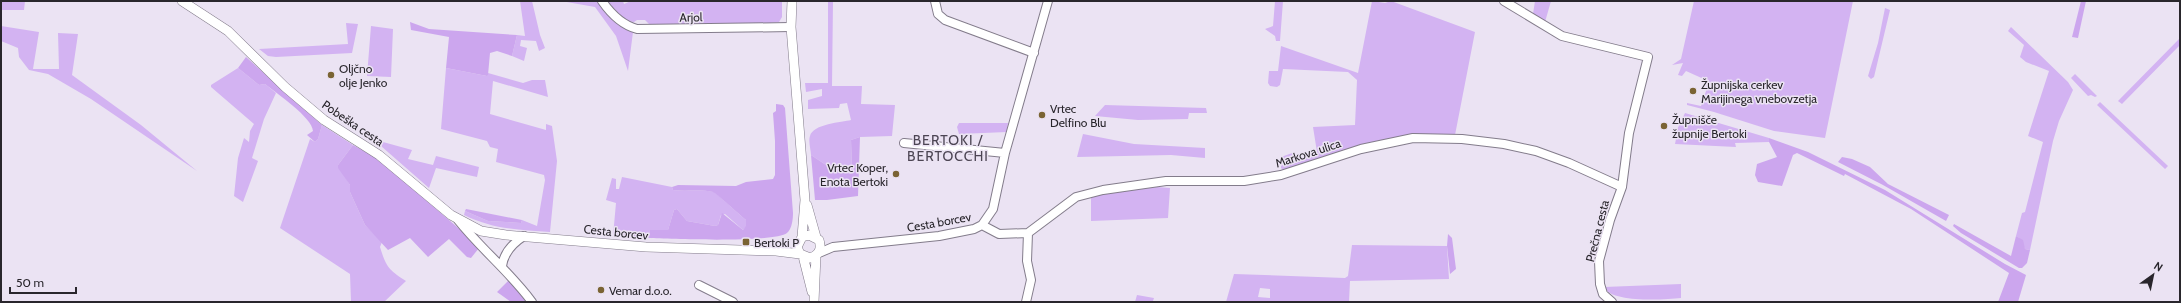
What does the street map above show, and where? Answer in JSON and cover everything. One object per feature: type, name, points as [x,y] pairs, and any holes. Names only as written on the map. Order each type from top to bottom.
[{"type":"street","name":"Pobeška cesta","points":[[182,1],[228,31],[285,87],[324,120],[379,155],[458,220],[482,231],[506,236],[524,236]]},
{"type":"street","name":"Arjol","points":[[602,1],[608,10],[626,26],[637,29],[791,27]]},
{"type":"street","points":[[792,1],[791,27],[805,200],[800,240],[801,255],[813,298]]},
{"type":"street","points":[[935,1],[938,14],[945,20],[1034,53]]},
{"type":"street","name":"Cesta borcev","points":[[818,254],[833,247],[940,236],[974,229],[982,225],[993,209],[1005,153],[1048,1]]},
{"type":"street","name":"Prečna cesta","points":[[1504,1],[1562,36],[1648,57],[1629,133],[1622,187],[1610,220],[1600,261],[1600,284],[1603,294],[1612,302]]},
{"type":"street","name":"Markova ulica","points":[[1028,233],[1076,197],[1103,190],[1166,181],[1244,181],[1281,175],[1361,148],[1413,138],[1462,139],[1504,144],[1536,151],[1568,163],[1622,187]]},
{"type":"street","points":[[904,143],[1005,153]]},
{"type":"street","points":[[805,200],[821,247],[818,254],[813,298]]},
{"type":"street","points":[[458,220],[474,240],[502,266],[532,302]]},
{"type":"street","points":[[982,225],[999,234],[1028,233],[1027,261],[1031,280],[1026,302]]},
{"type":"street","points":[[800,240],[809,235],[818,239]]},
{"type":"street","points":[[502,266],[503,260],[513,243],[524,236]]},
{"type":"street","name":"Cesta borcev","points":[[524,236],[646,247],[776,251],[801,255]]},
{"type":"street","name":"Cesta borcev","points":[[818,239],[833,247]]},
{"type":"street","name":"Cesta borcev","points":[[776,251],[800,240]]},
{"type":"street","points":[[801,255],[810,258],[818,254]]},
{"type":"street","points":[[699,285],[734,302]]},
{"type":"shaded area","points":[[1,1],[25,1],[24,10],[1,10]]},
{"type":"shaded area","points":[[520,1],[532,1],[540,35],[545,48],[539,51],[536,41],[521,40],[520,46],[527,48],[524,61],[512,56],[517,35],[525,36]]},
{"type":"shaded area","points":[[561,1],[598,1],[615,22],[633,32],[628,71],[616,36],[595,7]]},
{"type":"shaded area","points":[[608,1],[623,1],[624,4],[631,1],[782,1],[782,17],[779,22],[747,25],[682,27],[650,25],[645,20],[637,20],[634,22],[622,18]]},
{"type":"shaded area","points":[[828,1],[833,1],[832,86],[862,86],[861,104],[895,105],[892,136],[860,137],[851,140],[852,171],[850,174],[826,165],[811,155],[809,140],[812,132],[822,126],[851,120],[847,103],[840,104],[839,108],[808,109],[808,100],[822,96],[822,89],[806,92],[805,83],[828,83]]},
{"type":"shaded area","points":[[1275,1],[1283,1],[1280,41],[1276,41],[1275,36],[1265,29],[1273,26]]},
{"type":"shaded area","points":[[1372,1],[1385,3],[1391,1],[1475,32],[1455,135],[1431,135],[1375,142],[1283,170],[1281,168],[1281,157],[1295,152],[1297,159],[1317,152],[1313,127],[1355,125],[1357,80],[1348,72],[1283,69],[1280,85],[1277,87],[1270,86],[1268,83],[1269,71],[1278,71],[1281,46],[1358,73]]},
{"type":"shaded area","points":[[1535,1],[1551,1],[1545,22],[1533,14]]},
{"type":"shaded area","points":[[1694,1],[1853,1],[1825,138],[1774,131],[1687,105],[1687,103],[1701,106],[1707,88],[1705,87],[1706,80],[1686,71],[1682,76],[1678,75],[1683,63],[1672,65],[1681,59]]},
{"type":"shaded area","points":[[2081,1],[2086,1],[2078,38],[2072,37]]},
{"type":"shaded area","points":[[1885,8],[1890,10],[1874,77],[1871,79],[1868,76],[1878,43]]},
{"type":"shaded area","points":[[410,22],[429,29],[517,35],[512,56],[497,51],[490,53],[487,76],[446,68],[449,37],[411,30]]},
{"type":"shaded area","points":[[346,23],[358,24],[352,53],[276,57],[268,56],[259,49],[348,44]]},
{"type":"shaded area","points":[[1,26],[39,32],[33,69],[59,69],[58,33],[78,34],[72,75],[141,125],[197,171],[91,99],[48,74],[29,70],[19,57],[18,48],[1,41]]},
{"type":"shaded area","points":[[371,26],[393,29],[391,77],[367,76]]},
{"type":"shaded area","points":[[2011,27],[2068,82],[2073,90],[2059,121],[2053,141],[2030,250],[2025,249],[2019,238],[2016,236],[2022,213],[2025,212],[2043,142],[2028,136],[2049,71],[2026,62],[2020,57],[2024,45],[2008,31]]},
{"type":"shaded area","points":[[2180,38],[2180,45],[2122,104],[2118,101]]},
{"type":"shaded area","points":[[246,57],[322,125],[318,139],[315,142],[307,135],[313,131],[307,119],[301,113],[265,84],[259,85],[238,68]]},
{"type":"shaded area","points":[[238,68],[259,85],[265,84],[276,93],[264,119],[252,158],[258,161],[243,202],[234,196],[238,158],[244,138],[249,142],[250,131],[254,124],[211,87],[211,85]]},
{"type":"shaded area","points":[[446,68],[487,76],[488,73],[523,83],[532,80],[545,80],[548,97],[493,81],[490,114],[546,130],[546,124],[552,126],[557,161],[550,232],[495,226],[474,220],[464,215],[465,211],[488,221],[521,223],[522,220],[537,226],[545,180],[544,175],[496,162],[498,149],[490,147],[487,141],[441,129]]},
{"type":"shaded area","points":[[2075,74],[2097,96],[2088,96],[2071,78]]},
{"type":"shaded area","points":[[2100,102],[2168,166],[2165,169],[2097,105]]},
{"type":"shaded area","points":[[776,104],[783,105],[785,108],[793,213],[792,224],[789,231],[778,236],[743,239],[649,238],[650,230],[668,230],[674,210],[677,209],[687,221],[715,226],[718,225],[722,213],[743,230],[746,226],[746,220],[713,192],[673,190],[672,187],[678,185],[736,186],[746,182],[773,179],[775,175],[775,141],[773,113],[776,111]]},
{"type":"shaded area","points":[[1105,105],[1206,108],[1207,113],[1189,113],[1188,119],[1138,120],[1095,116]]},
{"type":"shaded area","points":[[1685,113],[1769,138],[1769,142],[1735,143],[1736,147],[1675,144],[1676,139],[1673,138]]},
{"type":"shaded area","points":[[959,123],[1008,123],[1007,132],[959,134],[957,127]]},
{"type":"shaded area","points":[[322,125],[353,145],[338,165],[350,185],[350,192],[365,225],[382,242],[380,247],[386,264],[392,271],[406,281],[384,302],[351,302],[350,274],[280,228],[310,139],[315,142],[318,139]]},
{"type":"shaded area","points":[[1083,134],[1134,144],[1205,148],[1205,158],[1171,155],[1077,157]]},
{"type":"shaded area","points":[[860,137],[858,196],[815,200],[811,155],[826,165],[850,174],[852,171],[851,140]]},
{"type":"shaded area","points":[[1769,138],[1808,152],[1885,190],[2005,264],[2026,275],[2018,302],[1998,302],[2009,273],[1911,209],[1845,174],[1844,176],[1797,153],[1793,155],[1782,186],[1758,182],[1755,175],[1757,164],[1777,157],[1769,142]]},
{"type":"shaded area","points":[[383,142],[412,150],[408,159],[433,165],[436,156],[479,167],[477,177],[436,168],[429,188],[381,146]]},
{"type":"shaded area","points":[[353,145],[375,157],[464,233],[479,248],[471,258],[467,257],[449,239],[428,257],[410,238],[388,250],[365,225],[350,192],[350,185],[338,168],[338,165]]},
{"type":"shaded area","points":[[1842,157],[1852,159],[1870,167],[1888,184],[1949,215],[1946,221],[1883,185],[1838,162]]},
{"type":"shaded area","points":[[622,177],[672,187],[673,190],[714,192],[746,220],[747,226],[743,230],[725,214],[721,215],[718,225],[715,226],[687,221],[677,209],[674,210],[668,230],[650,230],[649,238],[613,236],[616,203],[606,200],[612,178],[616,179],[616,189],[619,189]]},
{"type":"shaded area","points":[[1157,187],[1170,188],[1168,218],[1091,221],[1091,196]]},
{"type":"shaded area","points":[[466,209],[522,220],[521,223],[488,221],[465,211]]},
{"type":"shaded area","points":[[1954,224],[2011,256],[2016,236],[2023,240],[2025,249],[2030,250],[2027,263],[2022,268],[2019,268],[1961,233],[1953,226]]},
{"type":"shaded area","points":[[1448,234],[1452,238],[1456,269],[1450,274],[1447,246]]},
{"type":"shaded area","points":[[1352,245],[1447,246],[1449,279],[1350,281],[1349,302],[1226,302],[1234,274],[1345,278],[1348,276]],"holes":[[[1260,288],[1270,289],[1270,298],[1258,297]]]},
{"type":"shaded area","points":[[509,280],[526,302],[511,302],[497,292]]},
{"type":"shaded area","points":[[1681,284],[1681,298],[1651,300],[1616,296],[1604,287]]},
{"type":"shaded area","points":[[1137,295],[1154,298],[1153,301],[1157,302],[1135,302]]},
{"type":"place","name":"Oljčno olje Jenko","points":[[331,75]]},
{"type":"place","name":"Župnijska cerkev Marijinega vnebovzetja","points":[[1693,91]]},
{"type":"place","name":"Vrtec Delfino Blu","points":[[1042,115]]},
{"type":"place","name":"Župnišče župnije Bertoki","points":[[1664,126]]},
{"type":"place","name":"Vrtec Koper, Enota Bertoki","points":[[896,174]]},
{"type":"place","name":"Bertoki P","points":[[746,242]]},
{"type":"place","name":"Vemar d.o.o.","points":[[601,290]]},
{"type":"district","name":"BERTOKI / BERTOCCHI","points":[[948,148]]}]
